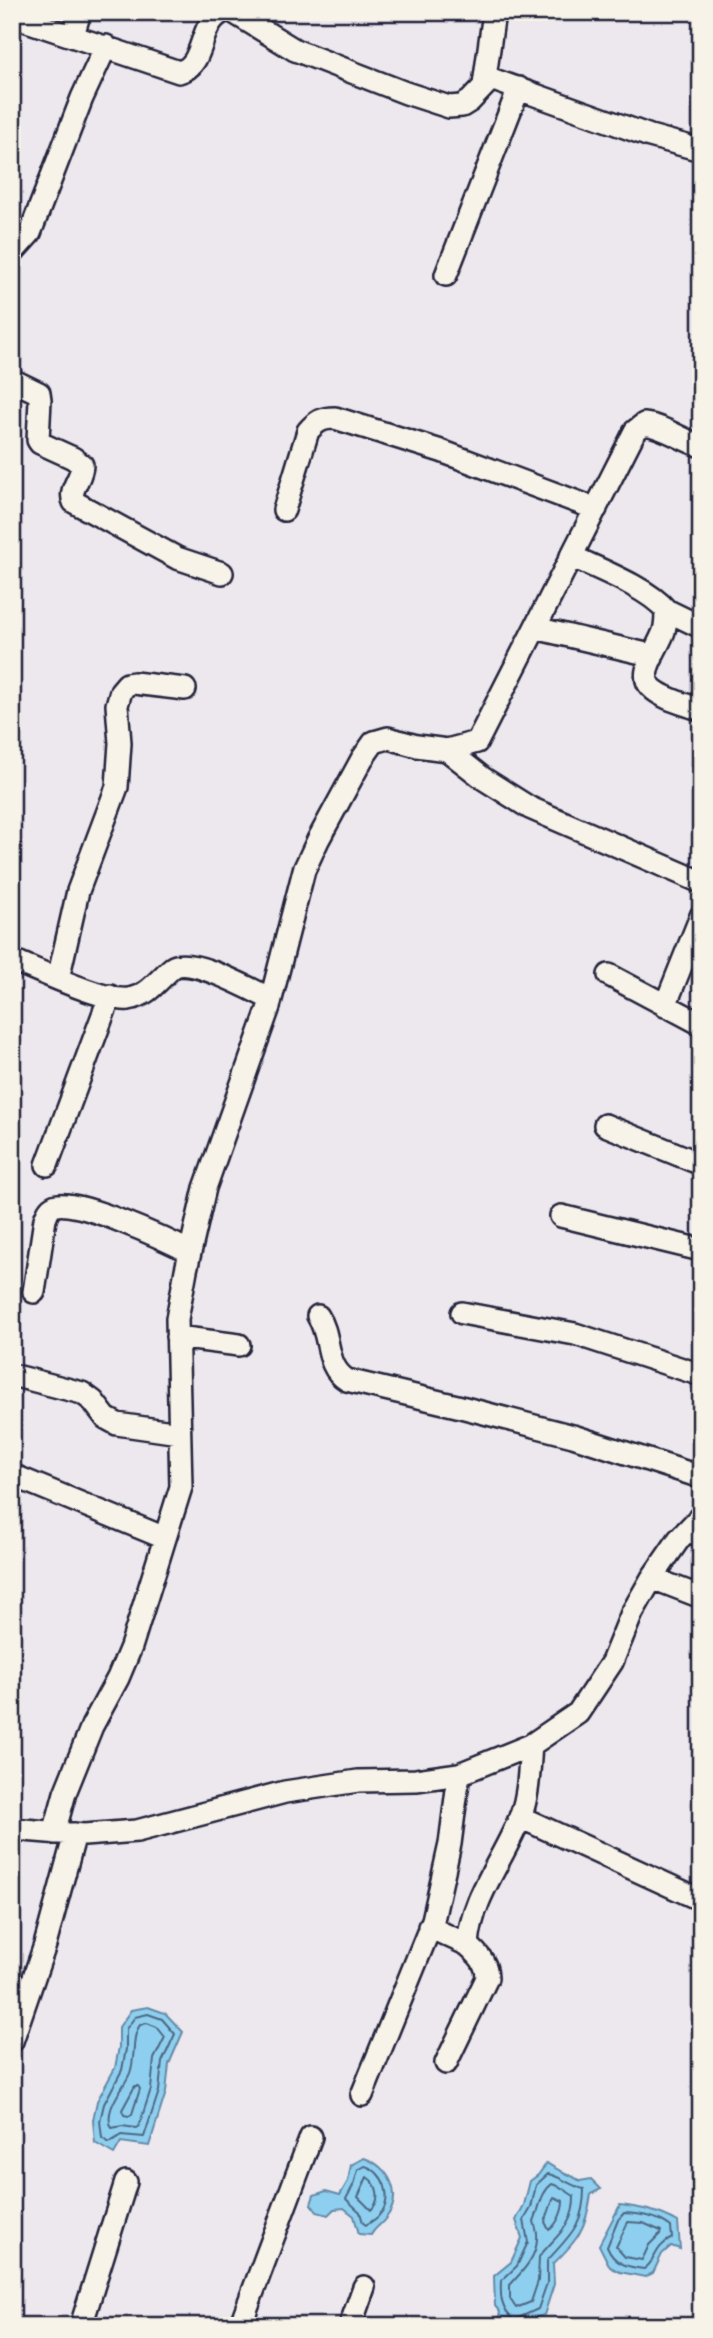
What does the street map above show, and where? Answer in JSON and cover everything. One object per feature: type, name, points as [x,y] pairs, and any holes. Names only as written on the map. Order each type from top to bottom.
[{"type":"street","points":[[73,35],[80,12]]},
{"type":"street","points":[[12,16],[179,72],[188,69],[195,61],[209,24],[215,16],[223,12]]},
{"type":"street","points":[[233,12],[295,50],[449,107],[462,106],[470,101],[491,79],[598,118],[701,150]]},
{"type":"street","points":[[484,85],[494,12]]},
{"type":"street","points":[[12,253],[30,233],[82,98],[106,46]]},
{"type":"street","points":[[446,275],[519,88]]},
{"type":"street","points":[[12,380],[38,394],[40,443],[82,465],[72,491],[74,502],[177,558],[222,573]]},
{"type":"street","points":[[284,510],[308,431],[324,418],[335,418],[441,451],[596,509]]},
{"type":"street","points":[[12,2040],[45,1945],[64,1833],[65,1793],[92,1726],[131,1647],[181,1487],[177,1319],[190,1252],[205,1188],[240,1095],[271,999],[304,870],[318,840],[374,742],[388,738],[416,746],[447,750],[477,742],[635,430],[644,424],[654,425],[701,446]]},
{"type":"street","points":[[571,556],[659,601],[666,610],[701,627]]},
{"type":"street","points":[[666,610],[663,634],[646,671],[647,680],[650,687],[659,693],[701,710]]},
{"type":"street","points":[[536,628],[646,654],[652,658]]},
{"type":"street","points":[[58,979],[78,891],[117,787],[120,743],[117,705],[121,691],[127,684],[134,683],[185,689]]},
{"type":"street","points":[[447,750],[519,802],[701,882]]},
{"type":"street","points":[[665,1006],[701,916]]},
{"type":"street","points":[[12,960],[58,979],[110,996],[129,999],[141,995],[174,966],[185,964],[271,999]]},
{"type":"street","points":[[609,975],[701,1024]]},
{"type":"street","points":[[47,1165],[110,996]]},
{"type":"street","points":[[605,1125],[701,1164]]},
{"type":"street","points":[[33,1292],[45,1219],[48,1211],[55,1205],[64,1204],[92,1211],[140,1228],[190,1252]]},
{"type":"street","points":[[561,1216],[701,1250]]},
{"type":"street","points":[[462,1312],[575,1334],[701,1375]]},
{"type":"street","points":[[318,1316],[325,1327],[332,1366],[338,1375],[347,1380],[573,1436],[701,1476]]},
{"type":"street","points":[[177,1338],[239,1345]]},
{"type":"street","points":[[12,1375],[82,1393],[93,1401],[106,1418],[117,1424],[179,1433]]},
{"type":"street","points":[[12,1475],[165,1538]]},
{"type":"street","points":[[12,1829],[64,1833],[137,1831],[285,1791],[358,1781],[416,1780],[459,1773],[531,1745],[578,1713],[612,1662],[632,1613],[652,1578],[691,1538],[701,1516]]},
{"type":"street","points":[[652,1578],[701,1597]]},
{"type":"street","points":[[468,1945],[469,1931],[484,1889],[520,1817],[527,1797],[531,1745]]},
{"type":"street","points":[[362,2095],[429,1927],[450,1844],[459,1773]]},
{"type":"street","points":[[520,1817],[701,1900]]},
{"type":"street","points":[[429,1927],[468,1945],[483,1960],[487,1969],[486,1978],[446,2063]]},
{"type":"street","points":[[240,2326],[311,2137]]},
{"type":"street","points":[[81,2326],[126,2182]]},
{"type":"street","points":[[350,2326],[364,2287]]},
{"type":"water","points":[[148,2007],[165,2013],[183,2032],[169,2064],[166,2092],[149,2146],[121,2142],[114,2154],[95,2143],[93,2120],[97,2101],[115,2068],[119,2027],[131,2010]]},
{"type":"water","points":[[364,2158],[387,2174],[394,2191],[391,2209],[371,2235],[359,2234],[354,2216],[344,2208],[334,2209],[328,2215],[317,2212],[311,2204],[314,2195],[326,2191],[340,2195],[348,2181],[351,2165]]},
{"type":"water","points":[[547,2163],[580,2181],[591,2179],[601,2189],[591,2194],[580,2233],[553,2264],[554,2284],[544,2315],[510,2325],[499,2317],[500,2312],[495,2306],[494,2276],[511,2262],[522,2238],[516,2220],[524,2205],[530,2181]]},
{"type":"water","points":[[620,2205],[650,2210],[678,2222],[680,2249],[671,2246],[662,2254],[653,2273],[645,2277],[610,2267],[599,2245]]}]
